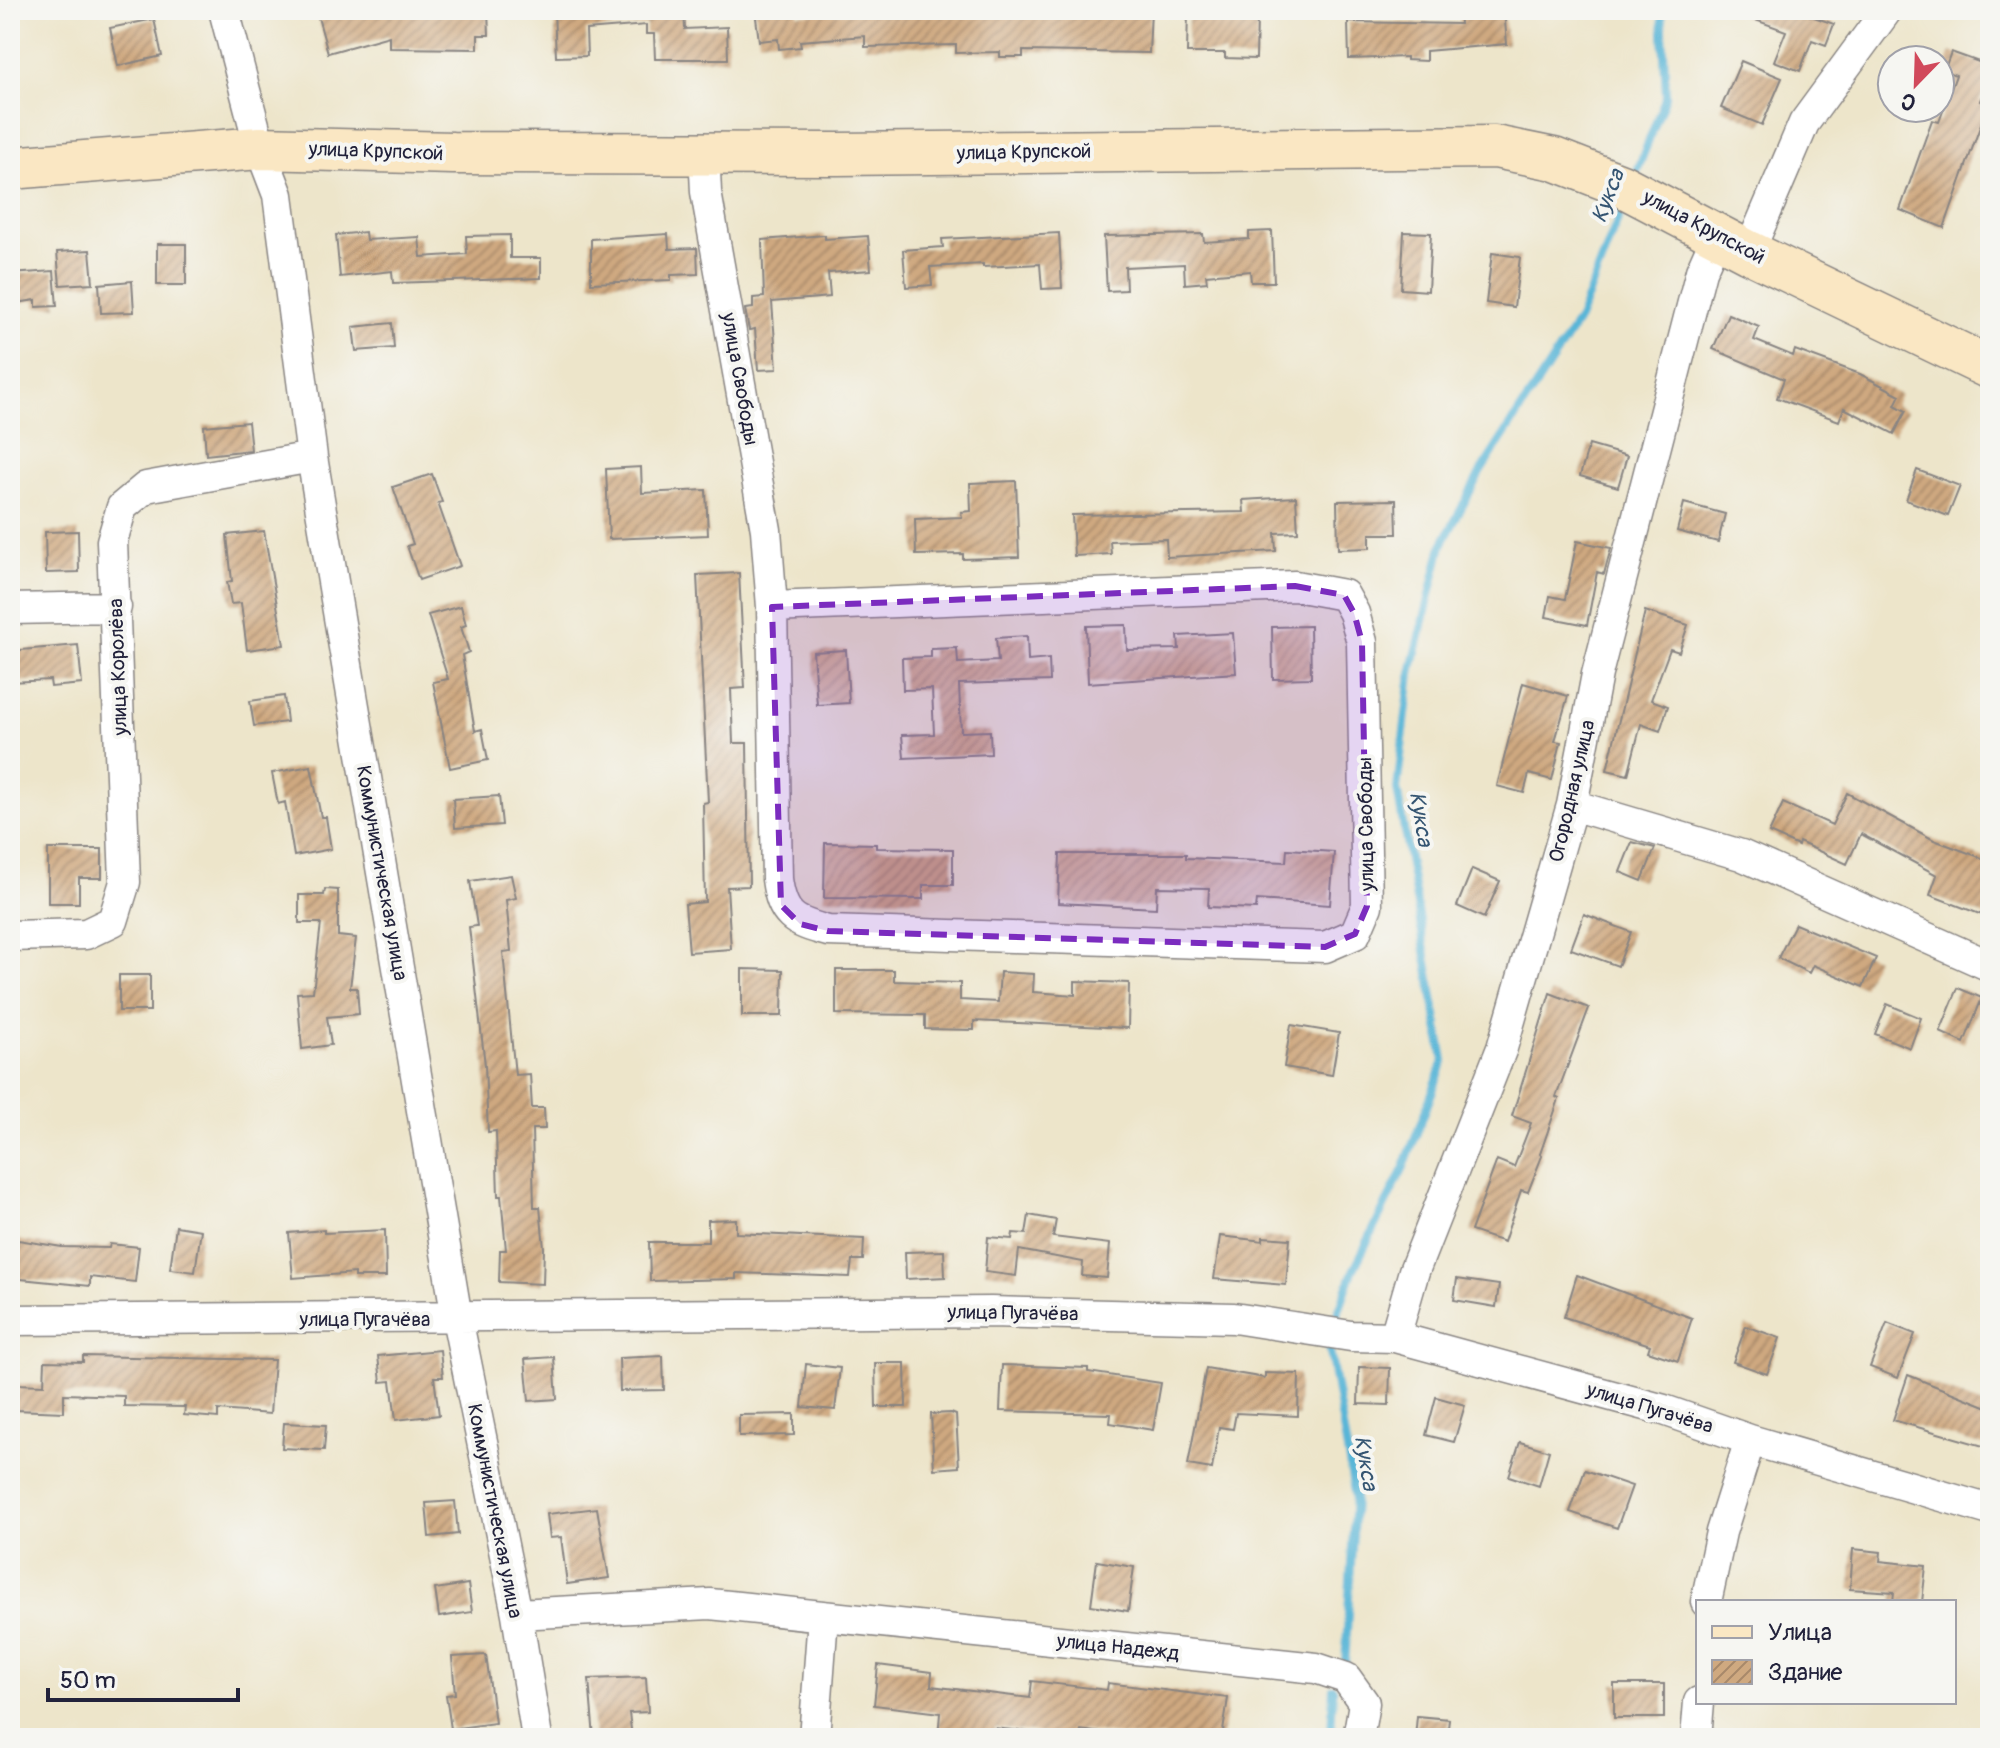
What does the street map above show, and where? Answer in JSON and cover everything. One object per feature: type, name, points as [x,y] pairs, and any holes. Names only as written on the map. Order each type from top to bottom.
[{"type":"street","name":"Коммунистическая улица","points":[[224,10],[260,148],[278,195],[312,457],[457,1318],[517,1614],[537,1738]]},
{"type":"street","name":"Огородная улица","points":[[1395,1337],[1414,1271],[1502,1048],[1572,805],[1600,659],[1701,271],[1733,244],[1804,123],[1887,10]]},
{"type":"street","name":"улица Крупской","points":[[10,168],[260,148],[453,153],[704,151],[837,154],[1495,147],[1554,159],[1632,190],[1733,244],[1990,368]]},
{"type":"street","name":"улица Свободы","points":[[704,151],[706,192],[766,530],[772,607],[777,879],[781,905],[800,924],[828,931],[1325,947],[1355,934],[1367,906],[1362,642],[1354,613],[1344,595],[1295,586],[772,607]]},
{"type":"street","name":"улица Королёва","points":[[10,936],[86,934],[113,921],[125,882],[112,541],[122,507],[146,487],[312,457]]},
{"type":"street","points":[[10,609],[116,607]]},
{"type":"street","points":[[1572,805],[1741,855],[1990,966]]},
{"type":"street","name":"улица Пугачёва","points":[[10,1320],[991,1312],[1234,1318],[1351,1336],[1395,1337],[1664,1410],[1750,1440],[1990,1510]]},
{"type":"street","points":[[1706,1600],[1721,1532],[1750,1440]]},
{"type":"street","name":"улица Надежд","points":[[517,1614],[710,1604],[1316,1668],[1346,1678],[1364,1703],[1358,1738]]},
{"type":"street","points":[[814,1738],[823,1617]]},
{"type":"street","points":[[1696,1738],[1699,1704]]},
{"type":"highlighted area","points":[[1295,586],[1344,595],[1354,613],[1362,642],[1367,906],[1355,934],[1325,947],[828,931],[800,924],[781,905],[772,607]]},
{"type":"building","points":[[316,10],[488,10],[489,35],[478,35],[478,49],[389,48],[389,36],[328,53]]},
{"type":"building","points":[[554,10],[684,10],[685,29],[727,27],[728,59],[655,59],[654,34],[646,34],[646,25],[586,30],[587,56],[556,57]]},
{"type":"building","points":[[755,10],[798,10],[798,14],[973,10],[974,15],[1033,16],[1033,10],[1151,10],[1149,53],[1023,51],[1023,57],[1000,57],[1000,52],[956,53],[956,45],[865,47],[865,36],[800,41],[801,47],[779,49],[778,39],[759,41]]},
{"type":"building","points":[[1188,10],[1215,10],[1215,16],[1257,17],[1256,59],[1225,58],[1225,53],[1187,53]]},
{"type":"building","points":[[1459,10],[1504,10],[1507,44],[1426,51],[1426,61],[1406,60],[1406,57],[1349,59],[1348,22],[1460,24]]},
{"type":"building","points":[[1737,10],[1794,10],[1834,24],[1826,45],[1812,40],[1800,71],[1774,61],[1786,31],[1736,13]]},
{"type":"building","points":[[154,19],[162,56],[118,66],[110,28]]},
{"type":"building","points":[[1956,54],[1990,66],[1980,101],[1988,104],[1944,228],[1900,210],[1931,124],[1956,124]]},
{"type":"building","points":[[1741,61],[1782,78],[1762,125],[1721,108]]},
{"type":"building","points":[[1272,231],[1274,282],[1251,282],[1250,271],[1206,275],[1207,282],[1185,284],[1184,264],[1125,267],[1126,290],[1107,291],[1104,236],[1203,234],[1204,242],[1249,239],[1249,232]]},
{"type":"building","points":[[365,232],[366,240],[419,237],[421,257],[467,254],[466,236],[510,235],[510,258],[541,258],[541,278],[393,283],[392,271],[340,277],[336,235]]},
{"type":"building","points":[[1404,232],[1431,233],[1428,291],[1401,289]]},
{"type":"building","points":[[1059,233],[1062,288],[1042,289],[1040,264],[930,267],[932,285],[906,287],[903,250],[943,247],[942,239]]},
{"type":"building","points":[[668,234],[669,249],[697,248],[698,274],[671,275],[671,280],[591,283],[591,239]]},
{"type":"building","points":[[825,235],[825,239],[868,236],[871,270],[828,273],[830,297],[772,302],[777,369],[758,370],[755,329],[749,330],[745,309],[753,308],[753,298],[764,297],[762,240]]},
{"type":"building","points":[[157,244],[186,244],[186,285],[157,285]]},
{"type":"building","points":[[90,250],[93,283],[60,285],[57,252]]},
{"type":"building","points":[[1492,253],[1520,257],[1514,307],[1486,303]]},
{"type":"building","points":[[54,271],[57,306],[36,307],[36,300],[10,304],[10,274]]},
{"type":"building","points":[[132,281],[134,312],[101,313],[99,284]]},
{"type":"building","points":[[1728,314],[1759,327],[1754,340],[1793,356],[1795,350],[1860,374],[1900,395],[1895,405],[1906,411],[1894,434],[1844,408],[1839,421],[1777,398],[1784,379],[1713,349]]},
{"type":"building","points":[[392,323],[394,348],[356,351],[353,327]]},
{"type":"building","points":[[248,422],[251,450],[206,455],[204,426]]},
{"type":"building","points":[[1589,445],[1627,456],[1618,487],[1580,476]]},
{"type":"building","points":[[641,467],[642,493],[706,490],[708,535],[609,539],[606,469]]},
{"type":"building","points":[[1917,470],[1960,486],[1948,516],[1906,500]]},
{"type":"building","points":[[432,474],[442,502],[438,503],[460,566],[419,580],[407,546],[413,544],[393,487]]},
{"type":"building","points":[[1016,481],[1019,557],[963,559],[963,554],[916,555],[915,519],[962,517],[961,512],[971,511],[970,483]]},
{"type":"building","points":[[1296,497],[1298,532],[1275,533],[1276,551],[1167,557],[1166,539],[1110,541],[1111,554],[1074,556],[1072,515],[1244,512],[1243,500]]},
{"type":"building","points":[[1396,500],[1397,534],[1370,534],[1370,548],[1338,549],[1337,501]]},
{"type":"building","points":[[1684,503],[1725,514],[1718,542],[1677,531]]},
{"type":"building","points":[[78,531],[79,572],[46,573],[45,532]]},
{"type":"building","points":[[264,531],[284,645],[247,650],[241,603],[231,604],[227,582],[232,581],[227,535]]},
{"type":"building","points":[[1577,541],[1611,548],[1604,574],[1597,572],[1587,625],[1546,617],[1550,596],[1565,599]]},
{"type":"building","points":[[739,573],[745,688],[731,689],[733,743],[747,743],[749,886],[727,887],[731,949],[689,952],[685,904],[705,902],[703,803],[708,802],[697,575]]},
{"type":"building","points":[[461,606],[466,625],[461,627],[469,652],[462,655],[475,731],[482,729],[488,760],[450,768],[433,682],[448,679],[428,615]]},
{"type":"building","points":[[1645,611],[1688,625],[1679,652],[1670,649],[1651,700],[1668,706],[1660,731],[1641,724],[1628,775],[1607,770]]},
{"type":"building","points":[[1126,625],[1127,650],[1179,649],[1178,636],[1233,633],[1236,673],[1088,683],[1086,626]]},
{"type":"building","points":[[1310,626],[1311,678],[1273,679],[1272,627]]},
{"type":"building","points":[[1027,636],[1028,661],[1049,659],[1050,681],[959,684],[961,732],[990,731],[991,754],[904,758],[902,735],[934,734],[932,689],[903,690],[902,658],[931,657],[931,649],[957,648],[958,663],[998,661],[996,638]]},
{"type":"building","points":[[78,645],[82,684],[51,687],[50,680],[10,682],[10,651]]},
{"type":"building","points":[[846,650],[849,703],[817,705],[813,652]]},
{"type":"building","points":[[1523,683],[1568,696],[1555,741],[1561,742],[1552,780],[1529,774],[1524,793],[1497,786]]},
{"type":"building","points":[[284,696],[287,722],[254,726],[250,701]]},
{"type":"building","points":[[311,766],[321,817],[326,817],[331,849],[294,856],[285,802],[278,804],[272,773]]},
{"type":"building","points":[[1847,793],[1934,840],[1990,861],[1990,918],[1930,895],[1937,875],[1861,834],[1847,864],[1799,842],[1798,846],[1769,833],[1783,803],[1832,825]]},
{"type":"building","points":[[499,796],[502,825],[455,828],[453,799]]},
{"type":"building","points":[[1632,842],[1655,848],[1642,881],[1620,872]]},
{"type":"building","points":[[825,843],[876,844],[876,848],[953,849],[953,885],[923,885],[923,899],[824,898]]},
{"type":"building","points":[[48,849],[102,849],[102,878],[79,878],[79,903],[48,903]]},
{"type":"building","points":[[1287,849],[1334,852],[1330,905],[1257,900],[1256,909],[1208,907],[1209,888],[1157,887],[1156,908],[1058,903],[1060,854],[1186,854],[1186,858],[1286,862]]},
{"type":"building","points":[[1472,869],[1500,881],[1484,918],[1457,906]]},
{"type":"building","points":[[511,875],[516,898],[506,900],[511,951],[503,952],[515,1075],[530,1074],[532,1108],[544,1108],[545,1129],[532,1129],[534,1207],[540,1207],[544,1248],[543,1284],[499,1282],[500,1250],[506,1250],[501,1196],[498,1196],[496,1131],[488,1132],[485,1065],[469,927],[477,926],[470,881]]},
{"type":"building","points":[[325,889],[338,890],[338,936],[356,938],[350,988],[357,988],[359,1014],[327,1017],[331,1045],[302,1049],[297,993],[313,992],[321,923],[299,923],[299,895],[324,895]]},
{"type":"building","points":[[1584,914],[1631,932],[1618,966],[1571,949]]},
{"type":"building","points":[[1795,924],[1876,958],[1863,987],[1813,965],[1809,973],[1778,958]]},
{"type":"building","points":[[742,969],[783,970],[782,1016],[742,1016]]},
{"type":"building","points":[[836,970],[894,970],[894,981],[960,983],[960,1000],[998,1002],[1000,972],[1034,974],[1033,992],[1075,995],[1075,981],[1129,983],[1128,1028],[974,1021],[974,1030],[925,1029],[925,1015],[836,1014]]},
{"type":"building","points":[[119,975],[150,975],[150,1011],[119,1011]]},
{"type":"building","points":[[1958,988],[1982,998],[1964,1043],[1940,1032]]},
{"type":"building","points":[[1550,993],[1589,1008],[1556,1097],[1559,1099],[1540,1154],[1542,1156],[1528,1192],[1521,1190],[1504,1242],[1471,1231],[1497,1160],[1514,1167],[1531,1123],[1512,1116]]},
{"type":"building","points":[[1887,1004],[1921,1018],[1910,1048],[1875,1034]]},
{"type":"building","points":[[1291,1025],[1339,1033],[1332,1075],[1284,1067]]},
{"type":"building","points":[[1029,1215],[1056,1220],[1053,1237],[1110,1244],[1107,1278],[1082,1276],[1083,1262],[1019,1250],[1016,1276],[985,1272],[988,1237],[1012,1239],[1013,1233],[1026,1234]]},
{"type":"building","points":[[736,1219],[736,1233],[864,1239],[863,1260],[852,1260],[850,1277],[736,1273],[736,1279],[650,1281],[649,1242],[708,1242],[708,1220]]},
{"type":"building","points":[[176,1226],[201,1230],[195,1272],[170,1269]]},
{"type":"building","points":[[324,1230],[324,1233],[385,1230],[386,1277],[355,1277],[355,1273],[293,1278],[289,1233]]},
{"type":"building","points":[[1220,1236],[1263,1241],[1263,1237],[1290,1239],[1286,1285],[1214,1279]]},
{"type":"building","points":[[18,1240],[62,1247],[109,1248],[110,1244],[139,1247],[135,1282],[90,1277],[90,1286],[11,1278]]},
{"type":"building","points":[[944,1251],[945,1277],[906,1279],[905,1252]]},
{"type":"building","points":[[1577,1275],[1692,1318],[1678,1361],[1648,1351],[1650,1345],[1564,1317]]},
{"type":"building","points":[[1457,1279],[1499,1285],[1496,1307],[1454,1300]]},
{"type":"building","points":[[1887,1323],[1915,1334],[1898,1378],[1870,1367]]},
{"type":"building","points":[[1746,1326],[1780,1338],[1767,1374],[1733,1362]]},
{"type":"building","points":[[440,1350],[443,1377],[434,1377],[439,1415],[396,1420],[391,1381],[381,1382],[378,1356]]},
{"type":"building","points":[[83,1356],[274,1360],[270,1414],[218,1410],[218,1418],[184,1415],[185,1407],[124,1406],[124,1396],[64,1394],[64,1412],[15,1410],[15,1384],[44,1385],[45,1361],[83,1362]]},
{"type":"building","points":[[663,1356],[664,1390],[620,1391],[619,1358]]},
{"type":"building","points":[[554,1357],[557,1399],[529,1401],[525,1359]]},
{"type":"building","points":[[875,1363],[905,1363],[906,1407],[876,1407]]},
{"type":"building","points":[[806,1364],[840,1368],[835,1410],[802,1407]]},
{"type":"building","points":[[1002,1365],[1088,1368],[1088,1372],[1161,1383],[1153,1430],[1110,1423],[1111,1414],[1000,1411]]},
{"type":"building","points":[[1359,1367],[1390,1368],[1389,1405],[1358,1404]]},
{"type":"building","points":[[1206,1368],[1265,1378],[1265,1373],[1299,1374],[1298,1416],[1236,1413],[1233,1429],[1219,1427],[1212,1469],[1188,1465]]},
{"type":"building","points":[[1908,1375],[1990,1408],[1990,1448],[1893,1420]]},
{"type":"building","points":[[1436,1397],[1465,1405],[1454,1442],[1426,1435]]},
{"type":"building","points":[[794,1414],[794,1435],[739,1436],[739,1415]]},
{"type":"building","points":[[931,1414],[956,1415],[959,1467],[934,1469]]},
{"type":"building","points":[[284,1423],[326,1425],[324,1450],[282,1448]]},
{"type":"building","points":[[1520,1442],[1549,1451],[1539,1486],[1509,1476]]},
{"type":"building","points":[[1585,1470],[1632,1486],[1617,1528],[1570,1512]]},
{"type":"building","points":[[455,1501],[458,1534],[429,1537],[426,1503]]},
{"type":"building","points":[[597,1508],[609,1578],[567,1584],[561,1537],[550,1538],[547,1514]]},
{"type":"building","points":[[1853,1549],[1881,1552],[1880,1561],[1926,1566],[1922,1600],[1893,1600],[1894,1592],[1850,1589]]},
{"type":"building","points":[[1097,1561],[1134,1567],[1128,1611],[1091,1605]]},
{"type":"building","points":[[468,1584],[472,1612],[439,1617],[435,1589]]},
{"type":"building","points":[[486,1655],[495,1723],[451,1729],[446,1695],[455,1694],[452,1657]]},
{"type":"building","points":[[878,1665],[932,1672],[931,1686],[1030,1698],[1032,1681],[1107,1690],[1108,1683],[1228,1698],[1222,1738],[1137,1738],[1081,1730],[1079,1738],[995,1728],[994,1738],[938,1738],[940,1713],[874,1705]]},
{"type":"building","points":[[646,1677],[648,1712],[629,1713],[632,1738],[594,1738],[589,1679]]},
{"type":"building","points":[[1614,1684],[1664,1684],[1664,1718],[1614,1718]]},
{"type":"building","points":[[1417,1716],[1449,1719],[1447,1738],[1415,1738]]},
{"type":"waterway","name":"Кукса","points":[[1634,179],[1666,96],[1662,10]]},
{"type":"waterway","name":"Кукса","points":[[1333,1327],[1353,1271],[1404,1167],[1444,1061],[1397,789],[1411,673],[1442,545],[1481,471],[1579,319],[1626,199]]},
{"type":"waterway","name":"Кукса","points":[[1328,1340],[1355,1497],[1345,1665]]},
{"type":"waterway","name":"Кукса","points":[[1331,1738],[1333,1688]]}]
